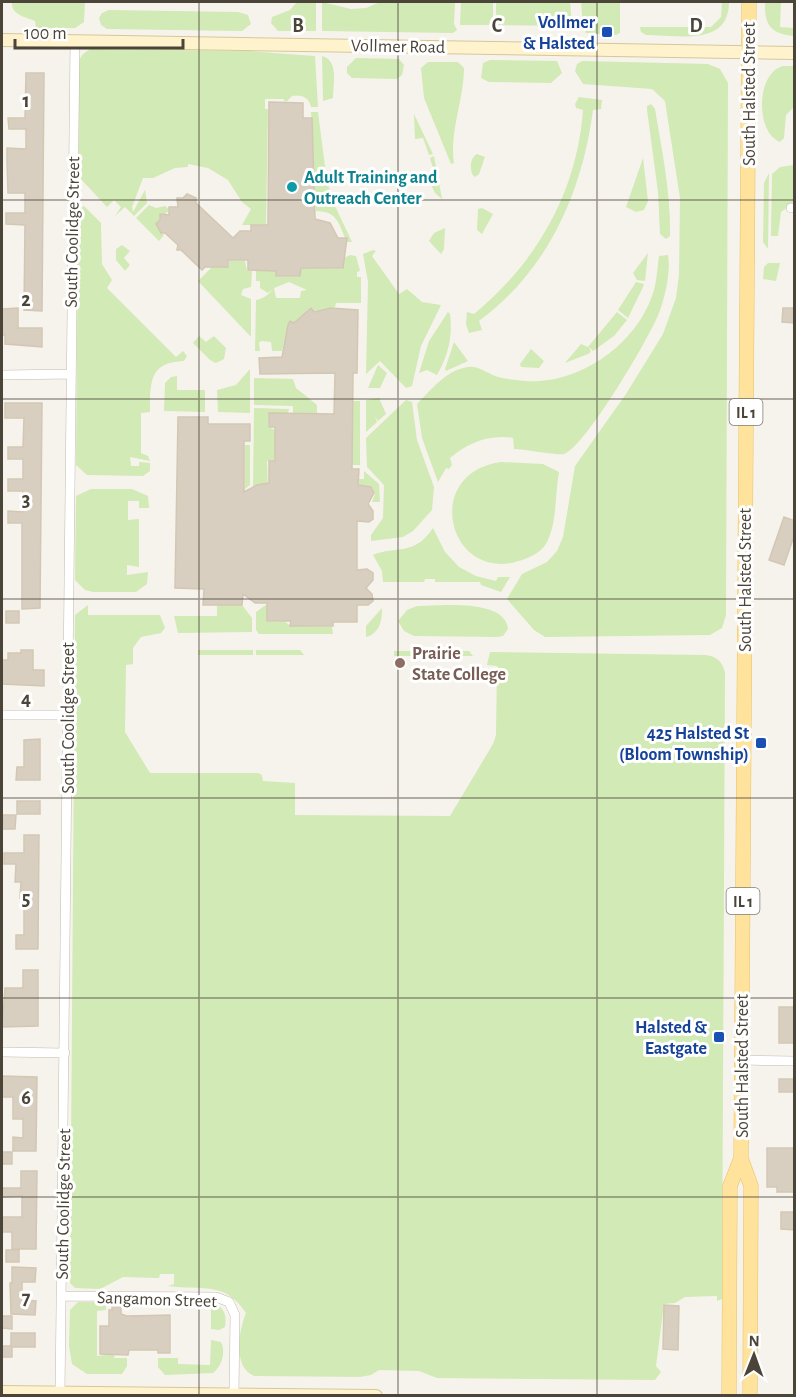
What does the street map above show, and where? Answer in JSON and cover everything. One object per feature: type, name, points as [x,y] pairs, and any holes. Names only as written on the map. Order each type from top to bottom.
[{"type":"main road","name":"South Halsted Street","points":[[749,2],[741,1158],[751,1186],[750,1395]]},
{"type":"main road","name":"Vollmer Road","points":[[2,40],[795,53]]},
{"type":"main road","name":"South Halsted Street","points":[[729,1395],[730,1186],[741,1158]]},
{"type":"main road","points":[[2,1392],[376,1395]]},
{"type":"street","name":"South Coolidge Street","points":[[60,1394],[75,41]]},
{"type":"street","points":[[2,375],[71,375]]},
{"type":"street","points":[[2,715],[68,715]]},
{"type":"street","points":[[2,1052],[65,1053]]},
{"type":"street","points":[[742,1060],[795,1061]]},
{"type":"street","name":"Sangamon Street","points":[[62,1296],[216,1297],[229,1302],[235,1314],[234,1395]]},
{"type":"green space","points":[[12,2],[85,2],[84,22],[75,28],[36,28],[35,21],[16,13]]},
{"type":"green space","points":[[297,2],[316,2],[316,31],[278,31],[271,23],[272,17],[290,10]]},
{"type":"green space","points":[[322,2],[351,9],[366,8],[380,2],[455,2],[454,24],[457,30],[453,33],[322,31]]},
{"type":"green space","points":[[461,2],[493,2],[493,25],[460,25]]},
{"type":"green space","points":[[496,2],[570,2],[572,26],[496,25]]},
{"type":"green space","points":[[581,2],[620,2],[620,33],[616,35],[586,33],[583,28]]},
{"type":"green space","points":[[722,2],[729,2],[727,16],[721,26],[711,32],[686,36],[646,35],[641,32],[640,27],[711,27],[721,17]]},
{"type":"green space","points":[[765,2],[781,2],[780,27],[794,28],[794,36],[780,33],[771,27],[766,17]]},
{"type":"green space","points":[[109,10],[238,12],[248,15],[251,24],[242,31],[107,29],[101,25],[99,18],[102,13]]},
{"type":"green space","points":[[90,49],[249,51],[315,56],[318,107],[311,107],[304,97],[298,95],[292,96],[286,102],[283,99],[265,99],[265,109],[268,109],[266,225],[242,225],[251,209],[242,202],[228,180],[208,168],[188,164],[188,167],[175,168],[153,178],[143,178],[132,207],[133,212],[145,190],[147,203],[134,216],[125,207],[115,216],[121,207],[114,200],[107,207],[78,176],[79,60]]},
{"type":"green space","points":[[322,56],[331,62],[334,73],[333,98],[323,101]]},
{"type":"green space","points":[[356,58],[399,59],[404,65],[402,75],[397,79],[352,78],[347,73],[347,67]]},
{"type":"green space","points":[[490,60],[557,61],[562,73],[551,83],[489,82],[481,78],[483,63]]},
{"type":"green space","points":[[582,61],[708,64],[720,69],[728,83],[726,615],[722,628],[710,635],[545,637],[534,630],[507,599],[522,574],[547,562],[557,551],[563,537],[575,466],[626,394],[663,334],[676,298],[679,275],[680,198],[665,101],[652,89],[583,84],[575,71],[577,64]]},
{"type":"green space","points":[[428,62],[458,62],[464,68],[453,140],[454,163],[451,164],[424,98],[421,68]]},
{"type":"green space","points":[[783,66],[794,66],[794,107],[786,115],[784,138],[780,142],[766,127],[762,103],[768,79],[774,71]]},
{"type":"green space","points":[[579,97],[602,100],[601,109],[593,110],[580,171],[558,228],[524,278],[503,301],[479,321],[482,330],[469,333],[466,324],[467,312],[474,314],[497,294],[535,248],[550,223],[572,169],[579,140],[583,110],[576,108],[575,104]]},
{"type":"green space","points":[[651,104],[655,109],[668,188],[670,236],[666,239],[660,234],[658,192],[647,110],[647,106]]},
{"type":"green space","points":[[311,112],[318,112],[327,182],[335,206],[352,242],[347,242],[334,217],[316,211]]},
{"type":"green space","points":[[414,114],[433,154],[429,155],[423,138],[415,139]]},
{"type":"green space","points":[[477,154],[485,157],[479,174],[475,177],[471,166]]},
{"type":"green space","points":[[434,156],[442,199],[435,193],[428,179],[435,175],[430,158]]},
{"type":"green space","points":[[643,158],[648,201],[644,210],[636,212],[626,207]]},
{"type":"green space","points":[[794,165],[794,203],[781,212],[778,236],[771,236],[772,174],[780,167]]},
{"type":"green space","points":[[769,173],[768,249],[763,242],[764,183]]},
{"type":"green space","points":[[149,205],[156,208],[165,206],[170,210],[159,219],[159,230],[164,235],[159,241],[136,218]]},
{"type":"green space","points":[[84,206],[101,223],[102,264],[112,280],[107,288],[176,357],[183,351],[187,356],[184,361],[164,365],[154,376],[150,392],[150,412],[141,413],[141,453],[148,456],[150,461],[130,457],[131,466],[139,466],[139,462],[150,463],[150,471],[143,476],[87,475],[76,465],[78,210]]},
{"type":"green space","points":[[482,208],[493,214],[482,234],[477,230],[478,209]]},
{"type":"green space","points":[[445,228],[444,249],[441,254],[429,241],[434,233]]},
{"type":"green space","points":[[122,245],[130,251],[124,258],[130,265],[125,271],[116,260],[116,249]]},
{"type":"green space","points":[[376,251],[372,256],[399,294],[407,289],[422,302],[441,305],[421,346],[412,386],[406,388],[380,361],[366,374],[368,282],[363,254]]},
{"type":"green space","points":[[648,253],[645,281],[637,280],[633,273]]},
{"type":"green space","points":[[350,255],[356,256],[360,271],[357,272],[357,277],[361,277],[361,303],[336,303],[335,307],[314,311],[311,307],[294,323],[290,320],[282,351],[272,351],[271,342],[261,341],[260,351],[255,351],[256,300],[269,294],[272,290],[268,293],[260,288],[260,281],[256,281],[256,271],[260,271],[260,268],[276,268],[276,277],[300,277],[301,268],[343,269],[344,258]],"holes":[[[289,282],[307,290],[301,291],[300,298],[276,298],[274,288]]]},
{"type":"green space","points":[[668,255],[669,269],[665,292],[653,326],[601,413],[574,447],[564,454],[556,454],[514,449],[513,438],[496,437],[479,441],[450,458],[452,465],[449,469],[446,468],[438,482],[422,438],[417,404],[433,387],[453,372],[468,367],[479,368],[498,377],[545,381],[564,377],[601,359],[618,346],[644,314],[656,281],[659,256]]},
{"type":"green space","points":[[229,261],[245,261],[247,271],[252,271],[251,287],[243,289],[241,295],[251,299],[251,337],[198,281],[212,267],[229,267]]},
{"type":"green space","points":[[768,263],[780,263],[776,281],[763,279],[764,267]]},
{"type":"green space","points":[[636,282],[644,284],[628,318],[618,310]]},
{"type":"green space","points":[[448,312],[451,322],[450,338],[441,368],[437,375],[427,370],[419,373],[429,341]]},
{"type":"green space","points":[[617,312],[627,320],[614,336],[593,351],[589,347],[591,352],[588,354],[565,363],[581,344],[588,347]]},
{"type":"green space","points":[[199,336],[206,342],[214,336],[226,348],[224,359],[216,363],[210,360],[193,343]]},
{"type":"green space","points":[[454,342],[468,361],[446,371],[445,369]]},
{"type":"green space","points":[[531,349],[544,361],[539,368],[521,367],[520,364]]},
{"type":"green space","points":[[378,365],[387,373],[380,388],[368,388]]},
{"type":"green space","points":[[250,369],[250,413],[218,412],[217,390],[236,385]]},
{"type":"green space","points":[[177,376],[177,390],[205,390],[205,412],[164,411],[165,383],[171,377]]},
{"type":"green space","points":[[254,378],[293,379],[296,388],[317,405],[317,413],[293,413],[293,406],[254,405]]},
{"type":"green space","points":[[379,398],[386,414],[378,421],[375,417],[377,422],[366,432],[366,400]]},
{"type":"green space","points":[[406,400],[412,402],[417,440],[434,487],[432,510],[413,531],[403,537],[371,541],[371,535],[383,518],[384,485],[367,467],[366,438]]},
{"type":"green space","points":[[353,401],[360,401],[360,465],[352,465]]},
{"type":"green space","points":[[254,408],[289,409],[288,413],[269,413],[268,427],[275,430],[275,460],[267,461],[268,489],[262,485],[253,487]]},
{"type":"green space","points":[[245,445],[250,445],[250,485],[245,489]]},
{"type":"green space","points":[[501,462],[543,464],[559,472],[553,524],[546,544],[536,554],[519,561],[495,564],[475,556],[461,542],[453,524],[453,504],[460,485],[476,470]]},
{"type":"green space","points":[[364,471],[379,484],[380,502],[372,502],[375,494],[372,487],[359,485],[359,479],[364,479]]},
{"type":"green space","points":[[91,489],[132,489],[148,496],[149,508],[139,508],[139,501],[128,501],[128,520],[139,519],[139,567],[127,565],[127,575],[148,572],[147,584],[136,592],[93,592],[85,590],[75,580],[76,496]]},
{"type":"green space","points":[[433,528],[445,552],[459,567],[476,576],[496,581],[498,577],[510,577],[501,592],[481,585],[480,582],[435,582],[435,579],[425,579],[424,582],[383,582],[382,571],[373,555],[412,547],[426,537]]},
{"type":"green space","points":[[267,604],[267,622],[285,622],[291,626],[332,627],[333,634],[259,634],[256,630],[256,612]]},
{"type":"green space","points":[[88,605],[88,615],[160,615],[165,628],[161,633],[141,637],[133,648],[133,664],[126,665],[125,732],[150,773],[258,773],[262,775],[263,781],[295,783],[295,815],[450,816],[493,744],[496,735],[497,666],[487,665],[490,652],[705,655],[720,662],[725,672],[722,1299],[717,1301],[717,1296],[685,1297],[675,1303],[664,1304],[656,1366],[661,1372],[655,1380],[437,1378],[419,1371],[379,1370],[371,1375],[360,1377],[254,1376],[242,1365],[240,1357],[241,1329],[246,1313],[238,1303],[221,1291],[168,1286],[174,1284],[174,1274],[160,1274],[159,1278],[123,1277],[100,1289],[75,1288],[70,1283],[75,615]]},
{"type":"green space","points":[[217,605],[242,605],[252,618],[252,632],[178,633],[174,616],[217,616]]},
{"type":"green space","points":[[455,605],[484,608],[496,612],[504,619],[508,629],[503,636],[497,637],[414,636],[404,631],[398,621],[407,610],[417,606]]},
{"type":"green space","points":[[382,608],[379,626],[374,633],[366,637],[366,626]]},
{"type":"green space","points":[[198,650],[253,650],[253,655],[198,655]]},
{"type":"green space","points":[[256,650],[300,650],[304,655],[256,655]]},
{"type":"green space","points":[[394,651],[469,651],[473,656],[394,656]]},
{"type":"green space","points":[[78,1302],[106,1302],[106,1310],[97,1311],[97,1356],[115,1354],[114,1358],[127,1358],[127,1366],[122,1374],[87,1374],[72,1364],[69,1346],[70,1310]]},
{"type":"green space","points":[[211,1303],[222,1308],[225,1314],[225,1327],[219,1330],[211,1329]]},
{"type":"green space","points":[[211,1340],[221,1342],[223,1350],[221,1363],[213,1373],[165,1375],[158,1367],[158,1358],[178,1358],[178,1364],[210,1365]]},
{"type":"building","points":[[26,73],[44,73],[42,311],[24,310],[25,225],[6,224],[6,213],[25,213],[25,193],[8,193],[7,148],[26,149],[26,129],[9,129],[8,118],[25,118]]},
{"type":"building","name":"Adult Training and Outreach Center","points":[[269,102],[303,103],[303,118],[312,118],[315,219],[330,223],[338,238],[347,238],[343,268],[301,268],[300,276],[276,276],[276,271],[248,270],[248,260],[228,260],[228,267],[205,267],[202,270],[181,250],[177,250],[178,245],[165,233],[161,233],[156,224],[160,220],[160,214],[169,215],[169,207],[178,207],[177,198],[183,198],[187,194],[196,198],[196,203],[233,238],[240,231],[251,231],[251,225],[268,225]]},
{"type":"building","points":[[18,308],[18,328],[42,328],[42,347],[5,344],[5,335],[2,335],[2,309]]},
{"type":"building","points":[[311,308],[314,312],[331,308],[358,310],[357,373],[353,373],[352,469],[359,469],[358,485],[371,487],[374,493],[368,504],[373,511],[373,519],[369,522],[357,521],[357,570],[367,569],[373,573],[373,580],[366,588],[372,594],[373,601],[368,605],[357,605],[357,622],[333,622],[333,626],[290,626],[291,621],[267,621],[267,603],[255,603],[243,594],[242,605],[203,605],[204,589],[175,588],[178,417],[208,417],[208,424],[250,424],[250,441],[244,441],[244,492],[257,485],[269,483],[269,461],[275,461],[275,427],[269,427],[269,413],[334,414],[335,373],[260,374],[259,358],[282,357],[290,321],[294,323]]},
{"type":"building","points":[[783,308],[795,308],[795,323],[782,322]]},
{"type":"building","points":[[5,403],[42,403],[40,608],[22,609],[22,523],[8,523],[8,511],[23,512],[23,491],[8,491],[8,479],[23,479],[23,459],[8,459],[8,447],[23,447],[24,418],[5,418]]},
{"type":"building","points":[[784,517],[795,521],[795,533],[784,565],[769,560]]},
{"type":"building","points":[[6,611],[19,611],[19,623],[6,623]]},
{"type":"building","points":[[21,650],[33,650],[33,670],[44,670],[44,686],[2,684],[2,660],[8,660],[8,653],[21,653]]},
{"type":"building","points":[[40,739],[40,780],[16,780],[17,767],[24,767],[24,740]]},
{"type":"building","points":[[17,801],[40,801],[40,814],[17,814]]},
{"type":"building","points":[[3,815],[16,815],[15,829],[2,829]]},
{"type":"building","points":[[24,835],[39,835],[38,949],[16,949],[16,935],[24,935],[24,898],[20,898],[21,882],[15,882],[16,864],[4,864],[4,853],[24,853]]},
{"type":"building","points":[[23,970],[38,970],[38,1026],[2,1027],[5,988],[23,988]]},
{"type":"building","points":[[779,1007],[795,1007],[795,1043],[779,1043]]},
{"type":"building","points":[[2,1076],[37,1077],[36,1151],[13,1151],[13,1137],[23,1138],[23,1119],[13,1119],[13,1097],[2,1097]]},
{"type":"building","points":[[779,1079],[795,1079],[795,1092],[779,1092]]},
{"type":"building","points":[[767,1148],[795,1148],[795,1192],[777,1192],[777,1187],[767,1187]]},
{"type":"building","points":[[2,1152],[12,1152],[12,1164],[2,1164]]},
{"type":"building","points":[[21,1171],[37,1171],[36,1249],[12,1249],[12,1232],[2,1232],[2,1217],[22,1217],[22,1196],[2,1197],[2,1188],[21,1188]]},
{"type":"building","points":[[781,1212],[795,1212],[795,1230],[781,1229]]},
{"type":"building","points":[[6,1250],[19,1250],[19,1262],[6,1262]]},
{"type":"building","points":[[12,1267],[36,1268],[35,1282],[22,1282],[22,1300],[36,1301],[35,1315],[11,1314]]},
{"type":"building","points":[[664,1305],[679,1306],[678,1350],[663,1349]]},
{"type":"building","points":[[112,1306],[121,1307],[121,1314],[127,1316],[170,1315],[170,1353],[158,1353],[158,1350],[129,1350],[128,1355],[100,1354],[100,1326],[109,1326],[109,1310],[112,1310]]},
{"type":"building","points":[[2,1316],[12,1316],[12,1329],[2,1328]]},
{"type":"building","points":[[11,1333],[35,1333],[35,1347],[12,1347],[12,1357],[2,1357],[2,1346],[11,1346]]},
{"type":"place","name":"Vollmer & Halsted","points":[[607,32]]},
{"type":"place","name":"Adult Training and Outreach Center","points":[[292,187]]},
{"type":"place","name":"Prairie State College","points":[[400,663]]},
{"type":"place","name":"425 Halsted St (Bloom Township)","points":[[761,743]]},
{"type":"place","name":"Halsted & Eastgate","points":[[719,1037]]}]
